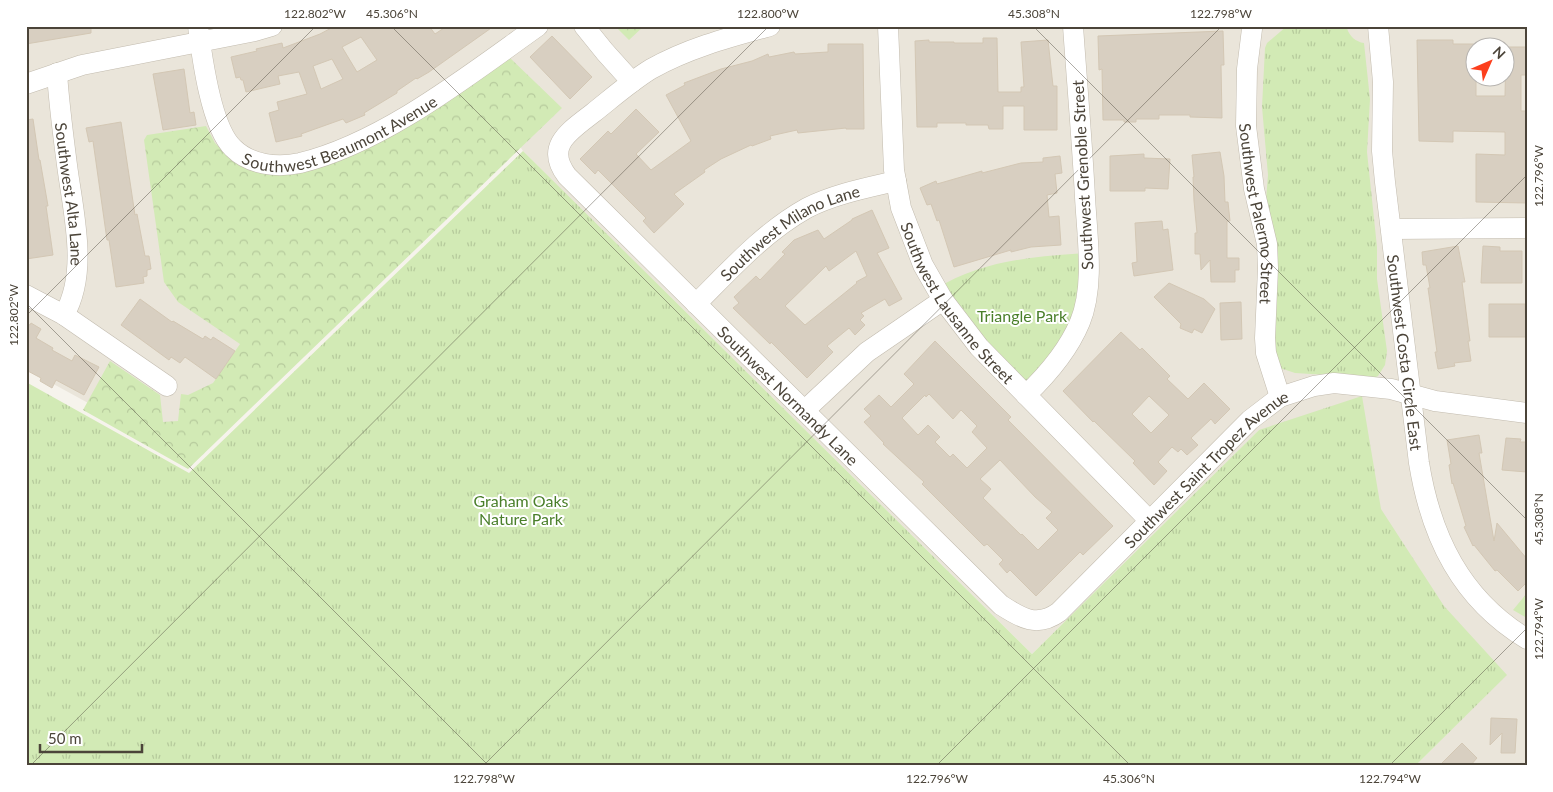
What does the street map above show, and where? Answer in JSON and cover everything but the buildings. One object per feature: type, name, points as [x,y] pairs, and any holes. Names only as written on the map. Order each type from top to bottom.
[{"type":"street","points":[[26,84],[82,65],[199,34],[255,31],[272,26]]},
{"type":"street","name":"Southwest Beaumont Avenue","points":[[199,34],[214,112],[222,135],[232,148],[244,157],[254,162],[276,165],[299,163],[349,147],[435,98],[538,26]]},
{"type":"street","points":[[584,26],[632,82],[652,69],[687,52],[727,37],[770,26]]},
{"type":"street","name":"Southwest Lausanne Street","points":[[888,26],[892,144],[896,181],[901,208],[923,265],[943,300],[979,347],[1149,520]]},
{"type":"street","name":"Southwest Grenoble Street","points":[[1026,396],[1048,374],[1061,356],[1080,321],[1085,306],[1089,253],[1073,26]]},
{"type":"street","name":"Southwest Costa Circle East","points":[[1378,26],[1383,82],[1382,151],[1390,229],[1427,507],[1448,556],[1478,600],[1495,616],[1527,639]]},
{"type":"street","name":"Southwest Palermo Street","points":[[1254,27],[1247,69],[1246,126],[1254,189],[1267,244],[1266,353],[1280,397]]},
{"type":"street","name":"Southwest Alta Lane","points":[[57,73],[61,118],[75,214],[77,266],[76,284],[64,316]]},
{"type":"street","name":"Southwest Normandy Lane","points":[[632,82],[569,133],[561,142],[557,159],[566,176],[1001,605],[1017,616],[1029,620]]},
{"type":"street","name":"Southwest Milano Lane","points":[[696,304],[755,246],[786,221],[808,208],[850,191],[896,181]]},
{"type":"street","points":[[1390,229],[1527,228]]},
{"type":"street","points":[[26,296],[64,316],[166,386]]},
{"type":"street","points":[[805,410],[866,352],[943,300]]},
{"type":"street","name":"Southwest Saint Tropez Avenue","points":[[1029,620],[1044,620],[1059,612],[1250,420],[1280,397],[1314,386],[1334,384],[1392,389],[1435,400],[1527,413]]},
{"type":"shaded area","points":[[26,26],[1527,26],[1527,766],[1415,766],[1506,675],[1259,430],[1032,654],[523,151],[516,140],[185,456],[26,369]]},
{"type":"green space","points":[[615,26],[644,26],[629,40]]},
{"type":"green space","points":[[1287,26],[1347,28],[1353,38],[1364,43],[1370,99],[1367,152],[1377,247],[1377,279],[1387,351],[1385,365],[1378,376],[1374,378],[1295,373],[1283,369],[1280,370],[1275,354],[1266,200],[1268,175],[1262,107],[1265,48],[1267,43]]},
{"type":"green space","points":[[506,54],[562,108],[188,469],[83,410],[110,361],[160,395],[163,422],[178,421],[181,394],[188,395],[213,383],[240,344],[178,302],[164,282],[144,140],[147,135],[206,126],[215,143],[224,152],[289,169]]},
{"type":"green space","name":"Graham Oaks Nature Park","points":[[523,151],[1032,654],[1259,430],[1362,396],[1381,509],[1444,606],[1507,675],[1415,766],[26,766],[26,382],[189,473]]},
{"type":"green space","name":"Triangle Park","points":[[1089,253],[1085,306],[1026,395],[936,289],[953,279],[1010,261]]},
{"type":"green space","points":[[1527,593],[1527,618],[1513,610]]}]
